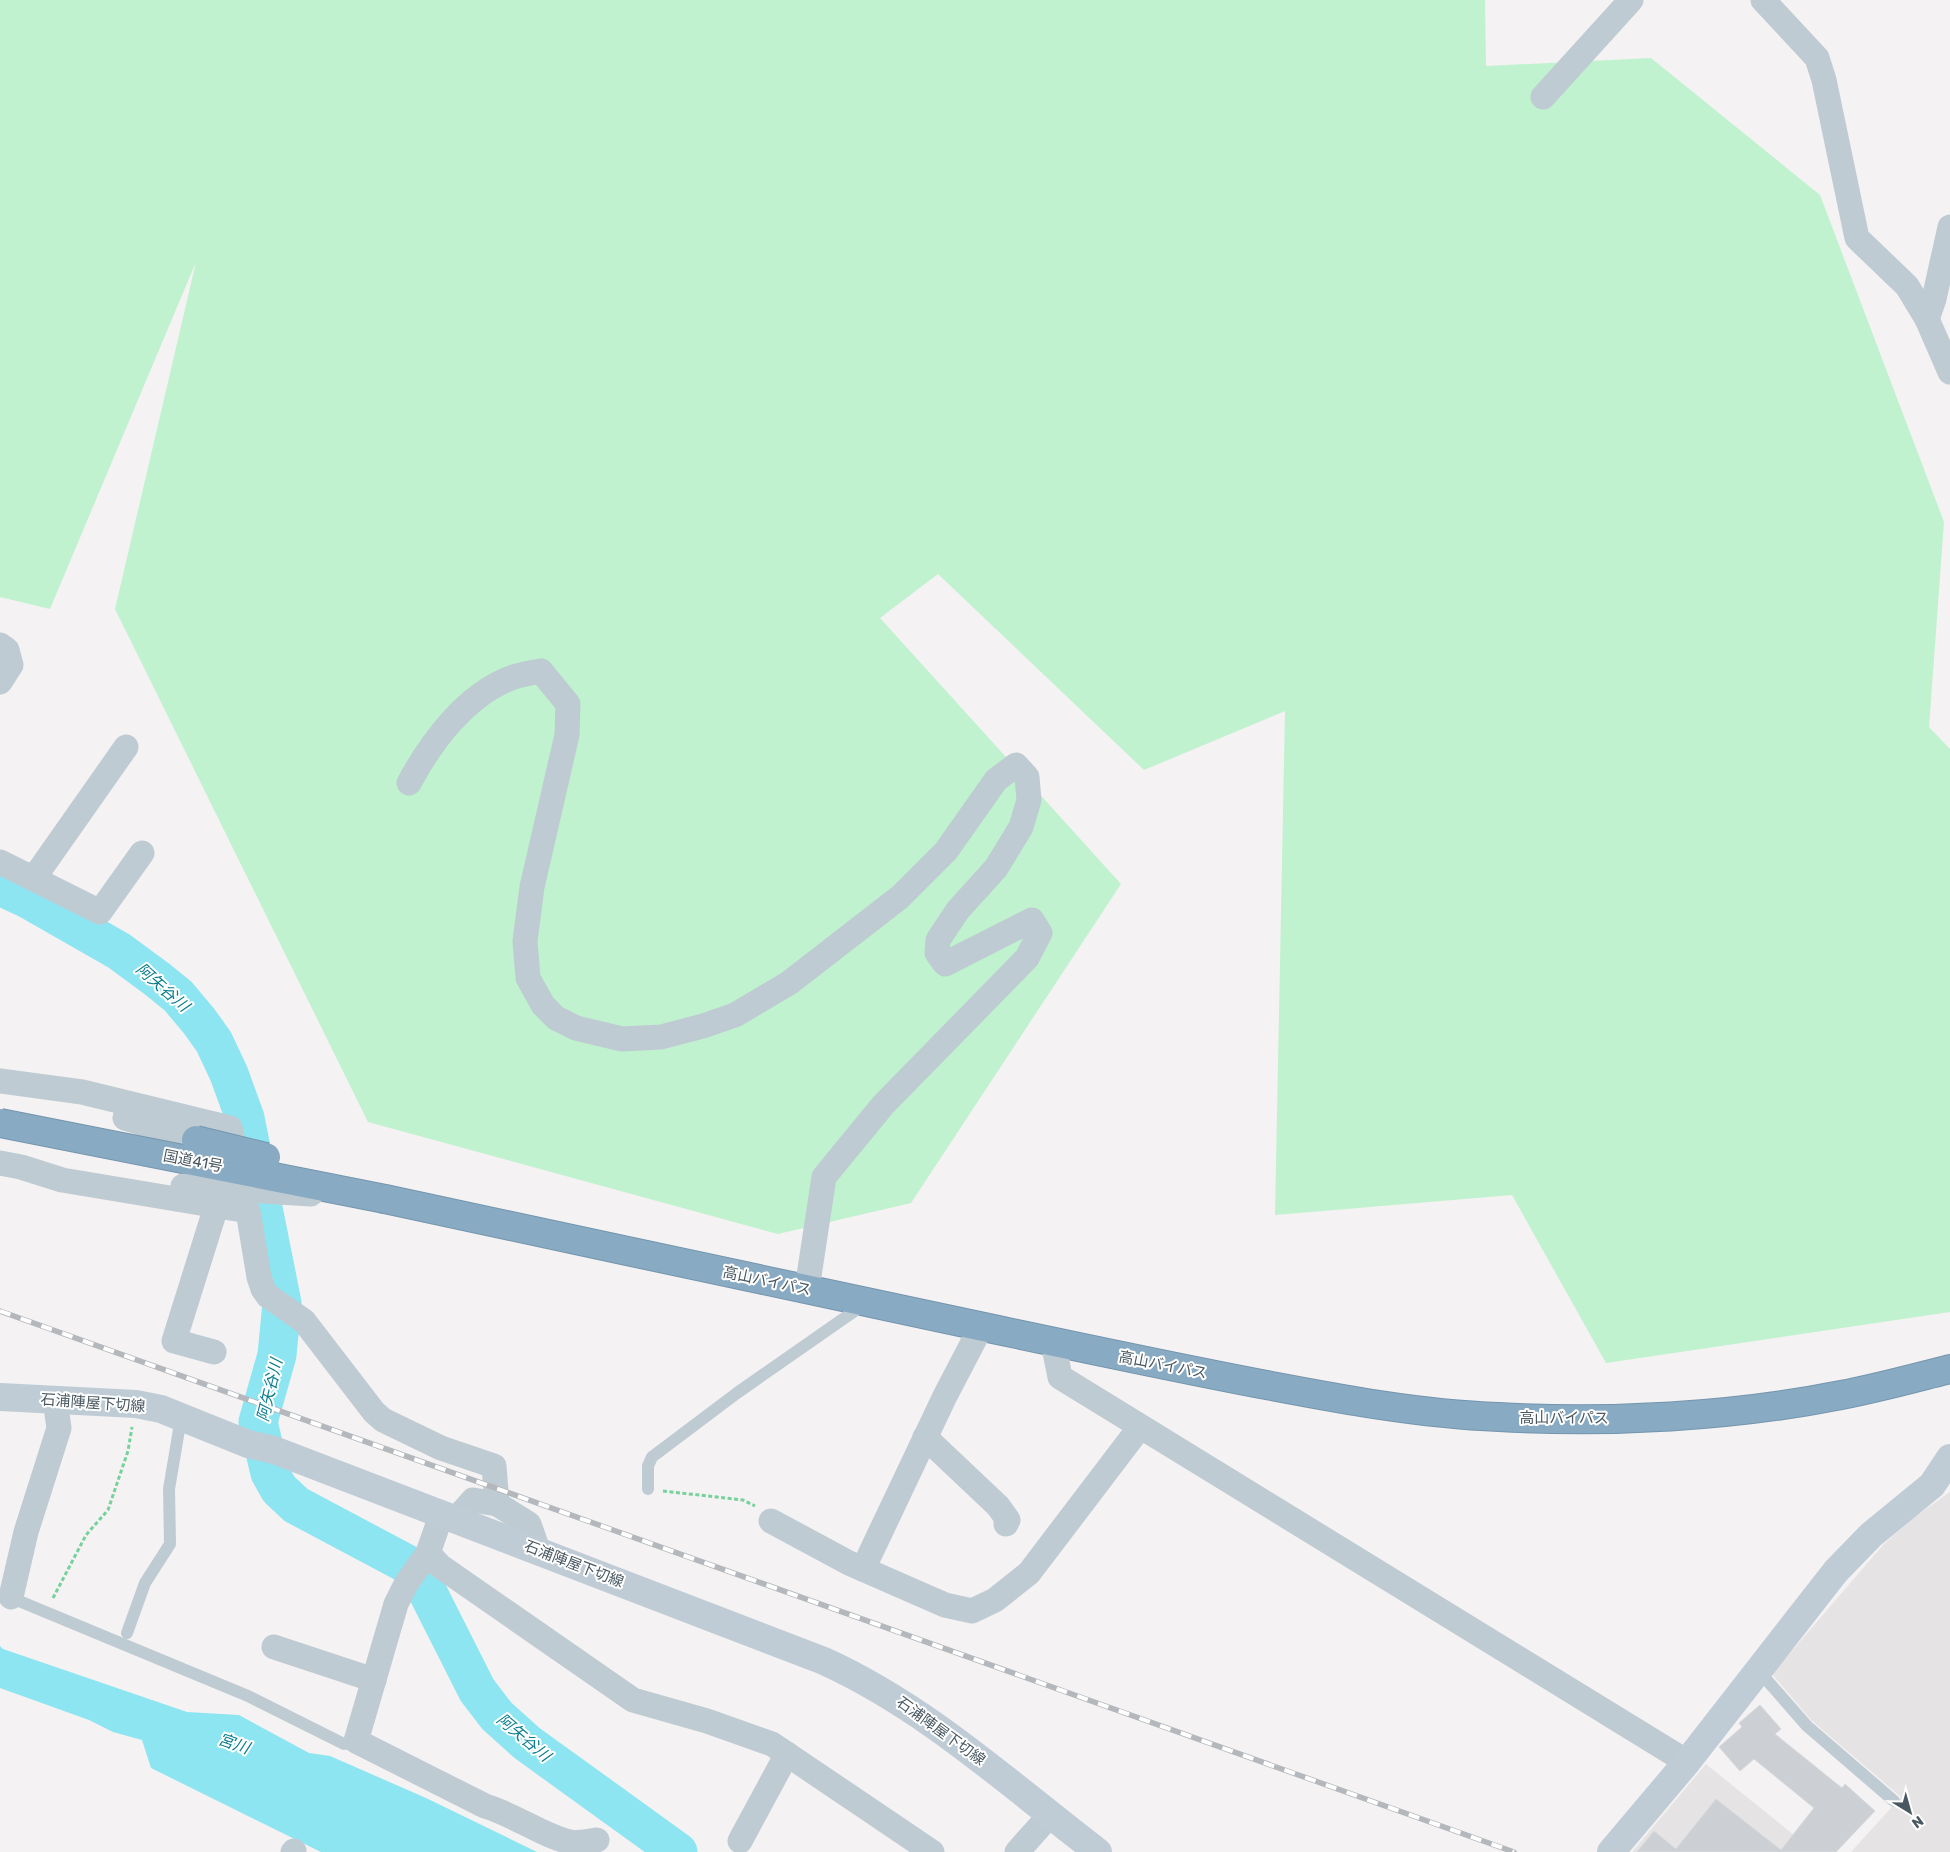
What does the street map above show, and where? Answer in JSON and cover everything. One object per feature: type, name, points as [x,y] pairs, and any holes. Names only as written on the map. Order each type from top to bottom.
[{"type":"highway","name":"国道41号","points":[[0,1123],[385,1198]]},
{"type":"highway","points":[[196,1140],[327,1172],[385,1198]]},
{"type":"highway","name":"高山バイパス","points":[[385,1198],[866,1303],[1361,1403],[1497,1417],[1593,1419],[1702,1413],[1840,1395],[1950,1369]]},
{"type":"main road","name":"石浦陣屋下切線","points":[[0,1397],[136,1404],[161,1409],[449,1516],[824,1661],[863,1679],[900,1700],[967,1747],[1098,1852]]},
{"type":"main road","points":[[1611,1852],[1687,1762],[1836,1571],[1871,1535],[1932,1485],[1950,1458]]},
{"type":"street","points":[[1543,97],[1631,0]]},
{"type":"street","points":[[1762,0],[1806,45],[1820,65],[1857,238],[1907,286],[1927,319],[1950,372]]},
{"type":"street","points":[[1927,319],[1934,299],[1950,227]]},
{"type":"street","points":[[0,645],[7,650],[11,665],[0,682]]},
{"type":"street","points":[[409,783],[423,758],[456,715],[498,684],[513,677],[541,671],[568,704],[567,735],[532,887],[525,941],[528,978],[543,1005],[556,1018],[576,1028],[622,1039],[661,1037],[703,1026],[735,1015],[789,983],[900,897],[946,850],[996,780],[1006,770],[1016,765],[1026,777],[1029,800],[1021,826],[996,868],[958,910],[938,940],[937,952],[945,964],[1032,920],[1040,933],[1027,958],[883,1104],[824,1176],[807,1289]]},
{"type":"street","points":[[32,878],[126,747]]},
{"type":"street","points":[[0,862],[100,912],[142,853]]},
{"type":"street","points":[[0,1081],[196,1140]]},
{"type":"street","points":[[0,1081],[82,1092],[230,1128],[248,1210],[259,1278],[268,1296],[297,1315],[363,1400],[383,1420],[441,1448],[494,1466],[497,1504]]},
{"type":"street","points":[[10,1165],[62,1180],[216,1207],[248,1210]]},
{"type":"street","points":[[10,1165],[72,1167],[183,1186],[385,1198]]},
{"type":"street","points":[[214,1352],[174,1341],[216,1207]]},
{"type":"street","points":[[863,1569],[925,1437],[981,1327]]},
{"type":"street","points":[[1053,1342],[1060,1376],[1687,1762]]},
{"type":"street","points":[[6,1595],[59,1428],[55,1400]]},
{"type":"street","points":[[771,1521],[849,1564],[945,1605],[961,1610],[972,1610],[983,1607],[1014,1587],[1029,1573],[1140,1427]]},
{"type":"street","points":[[925,1437],[998,1506],[1008,1520],[1006,1524]]},
{"type":"street","points":[[538,1550],[529,1524],[497,1504],[473,1500],[449,1516],[426,1557],[406,1584],[396,1604],[356,1741],[485,1806],[506,1812],[557,1838],[600,1847]]},
{"type":"street","points":[[426,1557],[633,1700],[707,1721],[772,1744],[932,1852]]},
{"type":"street","points":[[274,1648],[374,1680]]},
{"type":"street","points":[[740,1840],[788,1754]]},
{"type":"street","points":[[1017,1852],[1050,1815]]},
{"type":"lane","points":[[648,1489],[648,1466],[652,1457],[737,1393],[866,1303]]},
{"type":"lane","points":[[127,1633],[145,1583],[164,1557],[170,1544],[169,1489],[181,1418]]},
{"type":"lane","points":[[6,1595],[248,1696],[344,1744],[356,1741]]},
{"type":"lane","points":[[1758,1670],[1807,1726],[1894,1801]]},
{"type":"path","points":[[46,1612],[86,1535],[108,1510],[128,1451],[136,1404]]},
{"type":"path","points":[[648,1489],[743,1500],[768,1514],[771,1521]]},
{"type":"shaded area","points":[[1950,1492],[1950,1852],[1851,1852],[1901,1797],[1811,1720],[1772,1674],[1883,1545],[1913,1518]]},
{"type":"shaded area","points":[[1706,1764],[1815,1852],[1632,1852]]},
{"type":"green space","points":[[0,0],[1485,0],[1486,66],[1651,58],[1820,195],[1944,522],[1929,727],[1950,749],[1950,1312],[1606,1363],[1512,1195],[1275,1215],[1285,711],[1144,770],[938,574],[880,618],[1121,884],[911,1203],[778,1234],[368,1122],[115,609],[196,262],[50,609],[0,597]]},
{"type":"water","name":"宮川","points":[[0,1646],[3,1649],[187,1712],[239,1715],[309,1753],[330,1756],[426,1798],[537,1852],[321,1852],[151,1768],[142,1740],[113,1732],[89,1720],[0,1688]]},
{"type":"building","points":[[1760,1705],[1781,1729],[1775,1734],[1842,1788],[1845,1784],[1875,1811],[1836,1852],[1637,1852],[1654,1831],[1676,1849],[1716,1799],[1781,1850],[1814,1808],[1754,1759],[1740,1771],[1719,1747],[1742,1727],[1739,1723]]},
{"type":"waterway","name":"阿矢谷川","points":[[0,886],[28,899],[119,951],[178,996],[214,1042],[229,1074],[245,1118],[282,1303],[277,1355],[258,1422],[270,1473],[279,1489],[296,1505],[407,1564],[424,1585],[477,1690],[497,1716],[527,1743],[678,1852]]},
{"type":"railway","points":[[0,1311],[1514,1852]]}]
